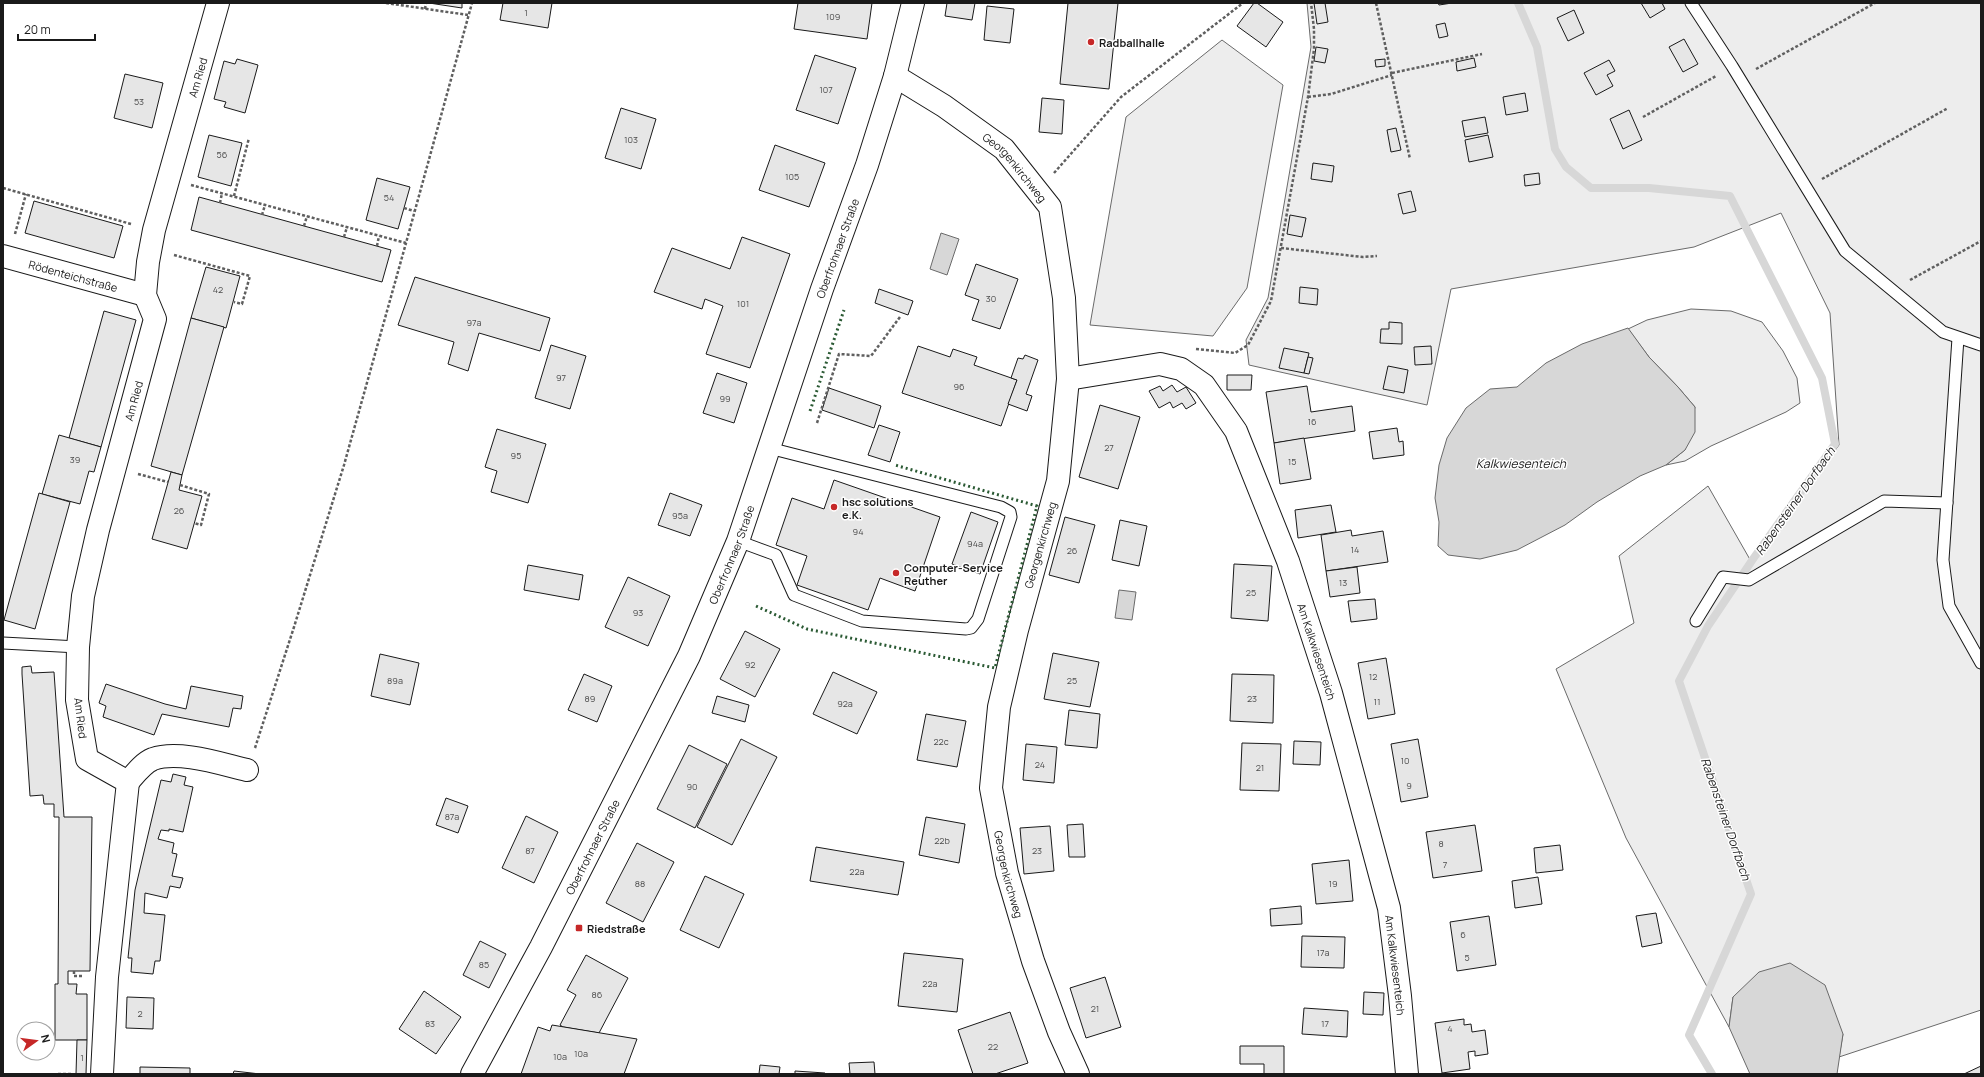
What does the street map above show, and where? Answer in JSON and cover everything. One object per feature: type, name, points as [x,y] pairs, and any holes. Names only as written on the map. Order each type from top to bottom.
[{"type":"street","name":"Am Ried","points":[[128,782],[87,758],[77,700],[78,646],[83,596],[114,467],[155,319],[145,295],[153,239],[218,3]]},
{"type":"street","name":"Oberfrohnaer Straße","points":[[472,1074],[542,947],[689,656],[738,541],[822,289],[867,165],[895,76],[913,3]]},
{"type":"street","name":"Georgenkirchweg","points":[[895,76],[944,106],[1004,149],[1050,207],[1064,298],[1068,379],[1058,481],[1017,630],[1001,699],[991,788],[1007,873],[1033,961],[1059,1032],[1078,1074]]},
{"type":"street","name":"Rödenteichstraße","points":[[6,256],[145,295]]},
{"type":"street","name":"Am Kalkwiesenteich","points":[[1068,379],[1160,364],[1181,369],[1204,385],[1236,431],[1288,561],[1324,671],[1388,908],[1400,996],[1407,1074]]},
{"type":"street","points":[[102,1074],[107,976],[128,782],[139,769],[153,759],[184,756],[248,770]]},
{"type":"lane","points":[[1691,3],[1732,66],[1845,251],[1943,332],[1981,345]]},
{"type":"lane","points":[[1958,338],[1943,560],[1949,606],[1981,663]]},
{"type":"lane","points":[[738,541],[776,555],[794,595],[862,621],[966,629],[971,628],[978,619],[1011,517],[1010,512],[1002,507],[768,448]]},
{"type":"lane","points":[[1696,621],[1723,577],[1749,580],[1884,501],[1947,503]]},
{"type":"lane","points":[[3,643],[78,646]]},
{"type":"path","points":[[386,3],[468,15]]},
{"type":"path","points":[[425,9],[426,3]]},
{"type":"path","points":[[248,770],[344,465],[472,3]]},
{"type":"path","points":[[1038,192],[1120,97],[1243,3]]},
{"type":"path","points":[[1181,369],[1184,348],[1235,352],[1248,345],[1271,301],[1308,97],[1314,49],[1314,29],[1311,3]]},
{"type":"path","points":[[1376,3],[1410,159]]},
{"type":"path","points":[[1739,78],[1875,3]]},
{"type":"path","points":[[1308,97],[1331,94],[1392,74],[1482,54]]},
{"type":"path","points":[[1643,117],[1732,66]]},
{"type":"path","points":[[1806,188],[1948,108]]},
{"type":"path","points":[[234,196],[249,138]]},
{"type":"path","points":[[237,165],[242,166]]},
{"type":"path","points":[[170,179],[406,243]]},
{"type":"path","points":[[3,188],[101,216],[153,239],[250,276],[242,304],[234,302]]},
{"type":"path","points":[[220,203],[222,193]]},
{"type":"path","points":[[6,256],[26,194]]},
{"type":"path","points":[[55,207],[57,203]]},
{"type":"path","points":[[262,215],[265,205]]},
{"type":"path","points":[[404,208],[414,210]]},
{"type":"path","points":[[100,220],[101,216]]},
{"type":"path","points":[[304,226],[307,216]]},
{"type":"path","points":[[344,237],[347,227]]},
{"type":"path","points":[[377,246],[379,236]]},
{"type":"path","points":[[1892,290],[1981,241]]},
{"type":"path","points":[[1281,248],[1363,257],[1377,256]]},
{"type":"path","points":[[817,423],[839,354],[870,356],[900,317]]},
{"type":"path","points":[[114,467],[168,482]]},
{"type":"path","points":[[180,485],[209,494],[200,525],[194,523]]},
{"type":"path","points":[[74,971],[74,976]]},
{"type":"path","points":[[58,1074],[71,1074]]},
{"type":"shaded area","points":[[1307,3],[1981,3],[1981,1010],[1839,1057],[1843,1034],[1733,997],[1729,1027],[1626,838],[1556,669],[1634,623],[1619,556],[1708,486],[1752,563],[1839,445],[1830,313],[1781,213],[1694,247],[1451,289],[1427,405],[1249,365],[1246,340],[1268,298],[1311,47]]},
{"type":"shaded area","points":[[1222,40],[1283,85],[1247,288],[1213,336],[1090,325],[1126,117]]},
{"type":"shaded area","points":[[1691,309],[1731,311],[1762,322],[1783,351],[1797,378],[1800,403],[1786,412],[1711,446],[1685,461],[1666,465],[1685,450],[1695,407],[1649,357],[1628,329],[1647,320]]},
{"type":"water","points":[[941,233],[959,239],[947,275],[930,269]]},
{"type":"water","name":"Kalkwiesenteich","points":[[1628,328],[1649,357],[1695,407],[1695,432],[1685,450],[1666,465],[1640,476],[1597,502],[1565,525],[1517,550],[1480,559],[1448,555],[1438,546],[1439,522],[1435,498],[1439,465],[1447,438],[1466,408],[1490,389],[1517,387],[1546,363],[1582,344]]},
{"type":"water","points":[[1119,590],[1136,592],[1132,620],[1115,618]]},
{"type":"water","points":[[1790,963],[1825,985],[1843,1034],[1837,1074],[1750,1074],[1729,1027],[1733,997],[1759,972]]},
{"type":"building","points":[[429,3],[462,3],[462,8]]},
{"type":"building","points":[[503,3],[552,3],[548,28],[500,20]]},
{"type":"building","points":[[798,3],[872,3],[867,39],[794,29]]},
{"type":"building","points":[[947,3],[975,3],[972,20],[945,16]]},
{"type":"building","points":[[1068,3],[1118,3],[1109,89],[1060,84]]},
{"type":"building","points":[[1254,3],[1257,3],[1283,22],[1266,47],[1237,26]]},
{"type":"building","points":[[1314,3],[1325,3],[1328,22],[1317,24]]},
{"type":"building","points":[[1438,3],[1452,3],[1439,5]]},
{"type":"building","points":[[1641,3],[1662,3],[1665,9],[1650,18]]},
{"type":"building","points":[[987,6],[1014,9],[1010,43],[984,40]]},
{"type":"building","points":[[1574,10],[1584,33],[1568,41],[1557,18]]},
{"type":"building","points":[[1445,23],[1448,36],[1439,38],[1436,25]]},
{"type":"building","points":[[1684,39],[1698,64],[1683,72],[1669,47]]},
{"type":"building","points":[[1316,47],[1328,49],[1325,63],[1314,61]]},
{"type":"building","points":[[815,55],[856,68],[838,124],[796,110]]},
{"type":"building","points":[[1474,58],[1476,67],[1457,71],[1456,62]]},
{"type":"building","points":[[237,59],[258,65],[245,113],[224,107],[226,102],[214,99],[224,61],[235,64]]},
{"type":"building","points":[[1385,59],[1385,66],[1376,67],[1375,60]]},
{"type":"building","points":[[1609,60],[1615,71],[1607,75],[1613,86],[1596,95],[1584,73]]},
{"type":"building","points":[[125,74],[163,83],[152,128],[114,118]]},
{"type":"building","points":[[1525,93],[1528,111],[1506,115],[1503,97]]},
{"type":"building","points":[[1042,98],[1064,100],[1062,134],[1039,132]]},
{"type":"building","points":[[621,108],[656,119],[641,169],[605,158]]},
{"type":"building","points":[[1629,110],[1642,140],[1623,149],[1610,119]]},
{"type":"building","points":[[1485,117],[1488,133],[1465,137],[1462,121]]},
{"type":"building","points":[[1396,128],[1401,150],[1391,152],[1387,130]]},
{"type":"building","points":[[209,135],[242,143],[231,186],[198,177]]},
{"type":"building","points":[[1488,135],[1493,157],[1469,162],[1465,140]]},
{"type":"building","points":[[775,145],[825,163],[809,207],[759,190]]},
{"type":"building","points":[[1313,163],[1334,166],[1332,182],[1311,179]]},
{"type":"building","points":[[1539,173],[1540,184],[1525,186],[1524,175]]},
{"type":"building","points":[[377,178],[410,187],[398,229],[366,220]]},
{"type":"building","points":[[1411,191],[1416,211],[1403,214],[1398,194]]},
{"type":"building","points":[[199,197],[391,250],[382,282],[191,230]]},
{"type":"building","points":[[34,201],[123,226],[114,258],[25,233]]},
{"type":"building","points":[[1290,215],[1306,218],[1302,237],[1287,234]]},
{"type":"building","points":[[742,237],[790,254],[750,368],[706,354],[723,306],[705,299],[702,309],[654,292],[672,248],[730,269]]},
{"type":"building","points":[[976,264],[1018,279],[1000,329],[972,320],[979,300],[965,295]]},
{"type":"building","points":[[206,267],[240,276],[226,328],[191,318]]},
{"type":"building","points":[[415,277],[550,318],[540,351],[479,333],[468,371],[448,364],[454,342],[398,325]]},
{"type":"building","points":[[1300,287],[1318,289],[1317,305],[1299,303]]},
{"type":"building","points":[[879,289],[913,301],[908,315],[875,303]]},
{"type":"building","points":[[104,311],[136,320],[101,447],[69,438]]},
{"type":"building","points":[[191,318],[224,327],[182,475],[151,466]]},
{"type":"building","points":[[1389,322],[1402,323],[1402,344],[1380,343],[1381,329],[1389,329]]},
{"type":"building","points":[[551,345],[586,356],[570,409],[535,398]]},
{"type":"building","points":[[918,346],[950,357],[953,349],[977,357],[974,365],[1017,380],[1001,426],[902,393]]},
{"type":"building","points":[[1431,346],[1432,364],[1415,365],[1414,347]]},
{"type":"building","points":[[1284,348],[1309,353],[1304,373],[1279,368]]},
{"type":"building","points":[[1025,355],[1038,360],[1026,394],[1032,396],[1027,411],[1008,404],[1017,380],[1011,378],[1018,358],[1023,359]]},
{"type":"building","points":[[1308,357],[1313,358],[1309,374],[1304,373]]},
{"type":"building","points":[[1388,366],[1408,370],[1404,393],[1383,389]]},
{"type":"building","points":[[717,373],[747,383],[734,423],[703,413]]},
{"type":"building","points":[[1227,375],[1252,375],[1251,390],[1227,390]]},
{"type":"building","points":[[1172,385],[1177,392],[1186,387],[1196,403],[1186,409],[1182,403],[1173,408],[1170,402],[1159,408],[1149,391],[1160,386],[1163,391]]},
{"type":"building","points":[[1307,386],[1311,412],[1352,406],[1355,431],[1274,443],[1266,392]]},
{"type":"building","points":[[829,388],[881,406],[874,428],[822,410]]},
{"type":"building","points":[[1100,405],[1140,417],[1118,489],[1079,477]]},
{"type":"building","points":[[879,425],[900,432],[890,462],[868,455]]},
{"type":"building","points":[[1397,428],[1399,442],[1403,441],[1404,455],[1373,459],[1369,432]]},
{"type":"building","points":[[497,429],[546,444],[528,503],[491,492],[497,471],[485,467]]},
{"type":"building","points":[[59,435],[101,447],[94,472],[89,471],[80,504],[42,494]]},
{"type":"building","points":[[1304,438],[1311,479],[1280,484],[1274,443]]},
{"type":"building","points":[[171,472],[182,475],[179,490],[202,496],[187,549],[152,539]]},
{"type":"building","points":[[834,480],[940,517],[915,591],[880,578],[868,610],[797,585],[807,556],[776,545],[792,498],[824,509]]},
{"type":"building","points":[[39,493],[70,502],[35,629],[4,620]]},
{"type":"building","points":[[670,493],[702,505],[690,536],[658,525]]},
{"type":"building","points":[[1331,505],[1336,532],[1298,538],[1295,510]]},
{"type":"building","points":[[971,512],[998,522],[980,574],[952,564]]},
{"type":"building","points":[[1065,517],[1095,525],[1079,583],[1049,575]]},
{"type":"building","points":[[1120,520],[1147,526],[1139,566],[1112,560]]},
{"type":"building","points":[[1351,530],[1352,536],[1383,531],[1388,562],[1326,571],[1321,535]]},
{"type":"building","points":[[1234,564],[1272,566],[1268,621],[1231,618]]},
{"type":"building","points":[[528,565],[583,575],[579,600],[524,590]]},
{"type":"building","points":[[1357,567],[1360,593],[1330,597],[1326,571]]},
{"type":"building","points":[[628,577],[670,596],[648,646],[605,627]]},
{"type":"building","points":[[1375,599],[1377,619],[1351,622],[1348,601]]},
{"type":"building","points":[[745,631],[780,649],[755,697],[720,679]]},
{"type":"building","points":[[1053,653],[1099,662],[1090,707],[1044,699]]},
{"type":"building","points":[[380,654],[419,663],[410,705],[371,696]]},
{"type":"building","points":[[1386,658],[1395,714],[1368,719],[1358,663]]},
{"type":"building","points":[[31,666],[32,673],[54,672],[64,817],[92,817],[90,971],[68,971],[68,984],[77,984],[76,994],[87,994],[87,1040],[56,1040],[55,984],[58,984],[59,817],[54,817],[54,804],[44,804],[43,795],[30,796],[22,667]]},
{"type":"building","points":[[833,672],[877,692],[857,734],[813,714]]},
{"type":"building","points":[[584,674],[612,686],[597,722],[568,710]]},
{"type":"building","points":[[1232,674],[1274,675],[1273,723],[1230,721]]},
{"type":"building","points":[[106,684],[165,704],[186,709],[191,686],[243,696],[241,709],[233,708],[229,727],[162,714],[154,735],[103,717],[106,706],[99,703]]},
{"type":"building","points":[[717,696],[749,705],[745,722],[712,713]]},
{"type":"building","points":[[1069,710],[1100,714],[1097,748],[1065,745]]},
{"type":"building","points":[[926,714],[966,721],[957,767],[917,760]]},
{"type":"building","points":[[741,739],[777,757],[732,845],[697,827]]},
{"type":"building","points":[[1418,739],[1428,797],[1401,802],[1391,744]]},
{"type":"building","points":[[1294,741],[1321,742],[1320,765],[1293,764]]},
{"type":"building","points":[[1242,743],[1281,744],[1279,791],[1240,790]]},
{"type":"building","points":[[1026,744],[1057,747],[1054,783],[1023,780]]},
{"type":"building","points":[[689,745],[727,764],[695,828],[657,809]]},
{"type":"building","points":[[173,774],[186,777],[184,785],[193,787],[183,832],[169,829],[169,831],[161,830],[158,839],[174,843],[172,853],[177,854],[172,876],[183,878],[180,888],[170,886],[167,898],[145,893],[144,913],[165,915],[160,961],[155,961],[153,974],[131,972],[132,958],[128,958],[135,890],[161,780],[171,782]]},
{"type":"building","points":[[446,798],[468,806],[458,833],[436,825]]},
{"type":"building","points":[[526,816],[558,832],[534,883],[502,868]]},
{"type":"building","points":[[926,817],[965,824],[959,863],[919,855]]},
{"type":"building","points":[[1083,824],[1085,857],[1069,857],[1067,825]]},
{"type":"building","points":[[1475,825],[1482,871],[1433,878],[1426,832]]},
{"type":"building","points":[[1050,826],[1054,871],[1024,874],[1020,828]]},
{"type":"building","points":[[637,843],[674,862],[643,922],[606,903]]},
{"type":"building","points":[[1560,845],[1563,870],[1536,873],[1534,848]]},
{"type":"building","points":[[816,847],[904,862],[898,895],[810,881]]},
{"type":"building","points":[[1349,860],[1353,901],[1316,904],[1312,864]]},
{"type":"building","points":[[705,876],[744,894],[719,948],[680,930]]},
{"type":"building","points":[[1538,877],[1542,904],[1515,908],[1512,881]]},
{"type":"building","points":[[1301,906],[1302,924],[1271,926],[1270,909]]},
{"type":"building","points":[[1656,913],[1662,943],[1642,947],[1636,916]]},
{"type":"building","points":[[1489,916],[1496,965],[1457,971],[1450,922]]},
{"type":"building","points":[[1302,936],[1345,937],[1344,968],[1301,967]]},
{"type":"building","points":[[480,941],[506,954],[489,988],[463,975]]},
{"type":"building","points":[[904,953],[963,959],[957,1012],[898,1006]]},
{"type":"building","points":[[586,955],[628,978],[599,1033],[563,1027],[560,1025],[576,995],[567,990]]},
{"type":"building","points":[[1105,977],[1121,1027],[1086,1038],[1070,988]]},
{"type":"building","points":[[424,991],[461,1017],[436,1054],[399,1029]]},
{"type":"building","points":[[1364,992],[1384,993],[1383,1015],[1363,1014]]},
{"type":"building","points":[[127,997],[154,998],[153,1029],[126,1028]]},
{"type":"building","points":[[1304,1008],[1348,1011],[1347,1037],[1302,1034]]},
{"type":"building","points":[[1010,1012],[1028,1063],[995,1074],[973,1074],[958,1030]]},
{"type":"building","points":[[1464,1019],[1464,1025],[1471,1024],[1472,1032],[1485,1030],[1488,1054],[1475,1056],[1475,1051],[1468,1052],[1470,1069],[1442,1073],[1435,1023]]},
{"type":"building","points":[[552,1025],[637,1039],[624,1074],[521,1074],[538,1027],[550,1031]]},
{"type":"building","points":[[77,1040],[87,1040],[86,1074],[76,1074]]},
{"type":"building","points":[[1240,1046],[1284,1046],[1284,1074],[1264,1074],[1264,1064],[1240,1064]]},
{"type":"building","points":[[874,1062],[875,1074],[850,1074],[849,1063]]},
{"type":"building","points":[[760,1065],[780,1067],[779,1074],[759,1074]]},
{"type":"building","points":[[1981,1066],[1981,1074],[1964,1074]]},
{"type":"building","points":[[140,1067],[190,1068],[190,1074],[140,1074]]},
{"type":"building","points":[[234,1071],[260,1074],[233,1074]]},
{"type":"building","points":[[795,1071],[825,1073],[825,1074],[795,1074]]},
{"type":"waterway","name":"Rabensteiner Dorfbach","points":[[1518,3],[1537,47],[1555,149],[1566,167],[1591,188],[1649,188],[1730,196],[1822,378],[1835,444],[1753,559],[1708,626],[1679,681],[1751,894],[1689,1035],[1712,1074]]},
{"type":"hedge","points":[[810,411],[844,310]]},
{"type":"hedge","points":[[756,606],[807,629],[995,668],[1037,506],[895,465]]},
{"type":"place","name":"Radballhalle","points":[[1091,42]]},
{"type":"place","name":"hsc solutions e.K.","points":[[834,507]]},
{"type":"place","name":"Computer-Service Reuther","points":[[896,573]]},
{"type":"place","name":"Riedstraße","points":[[579,928]]}]
